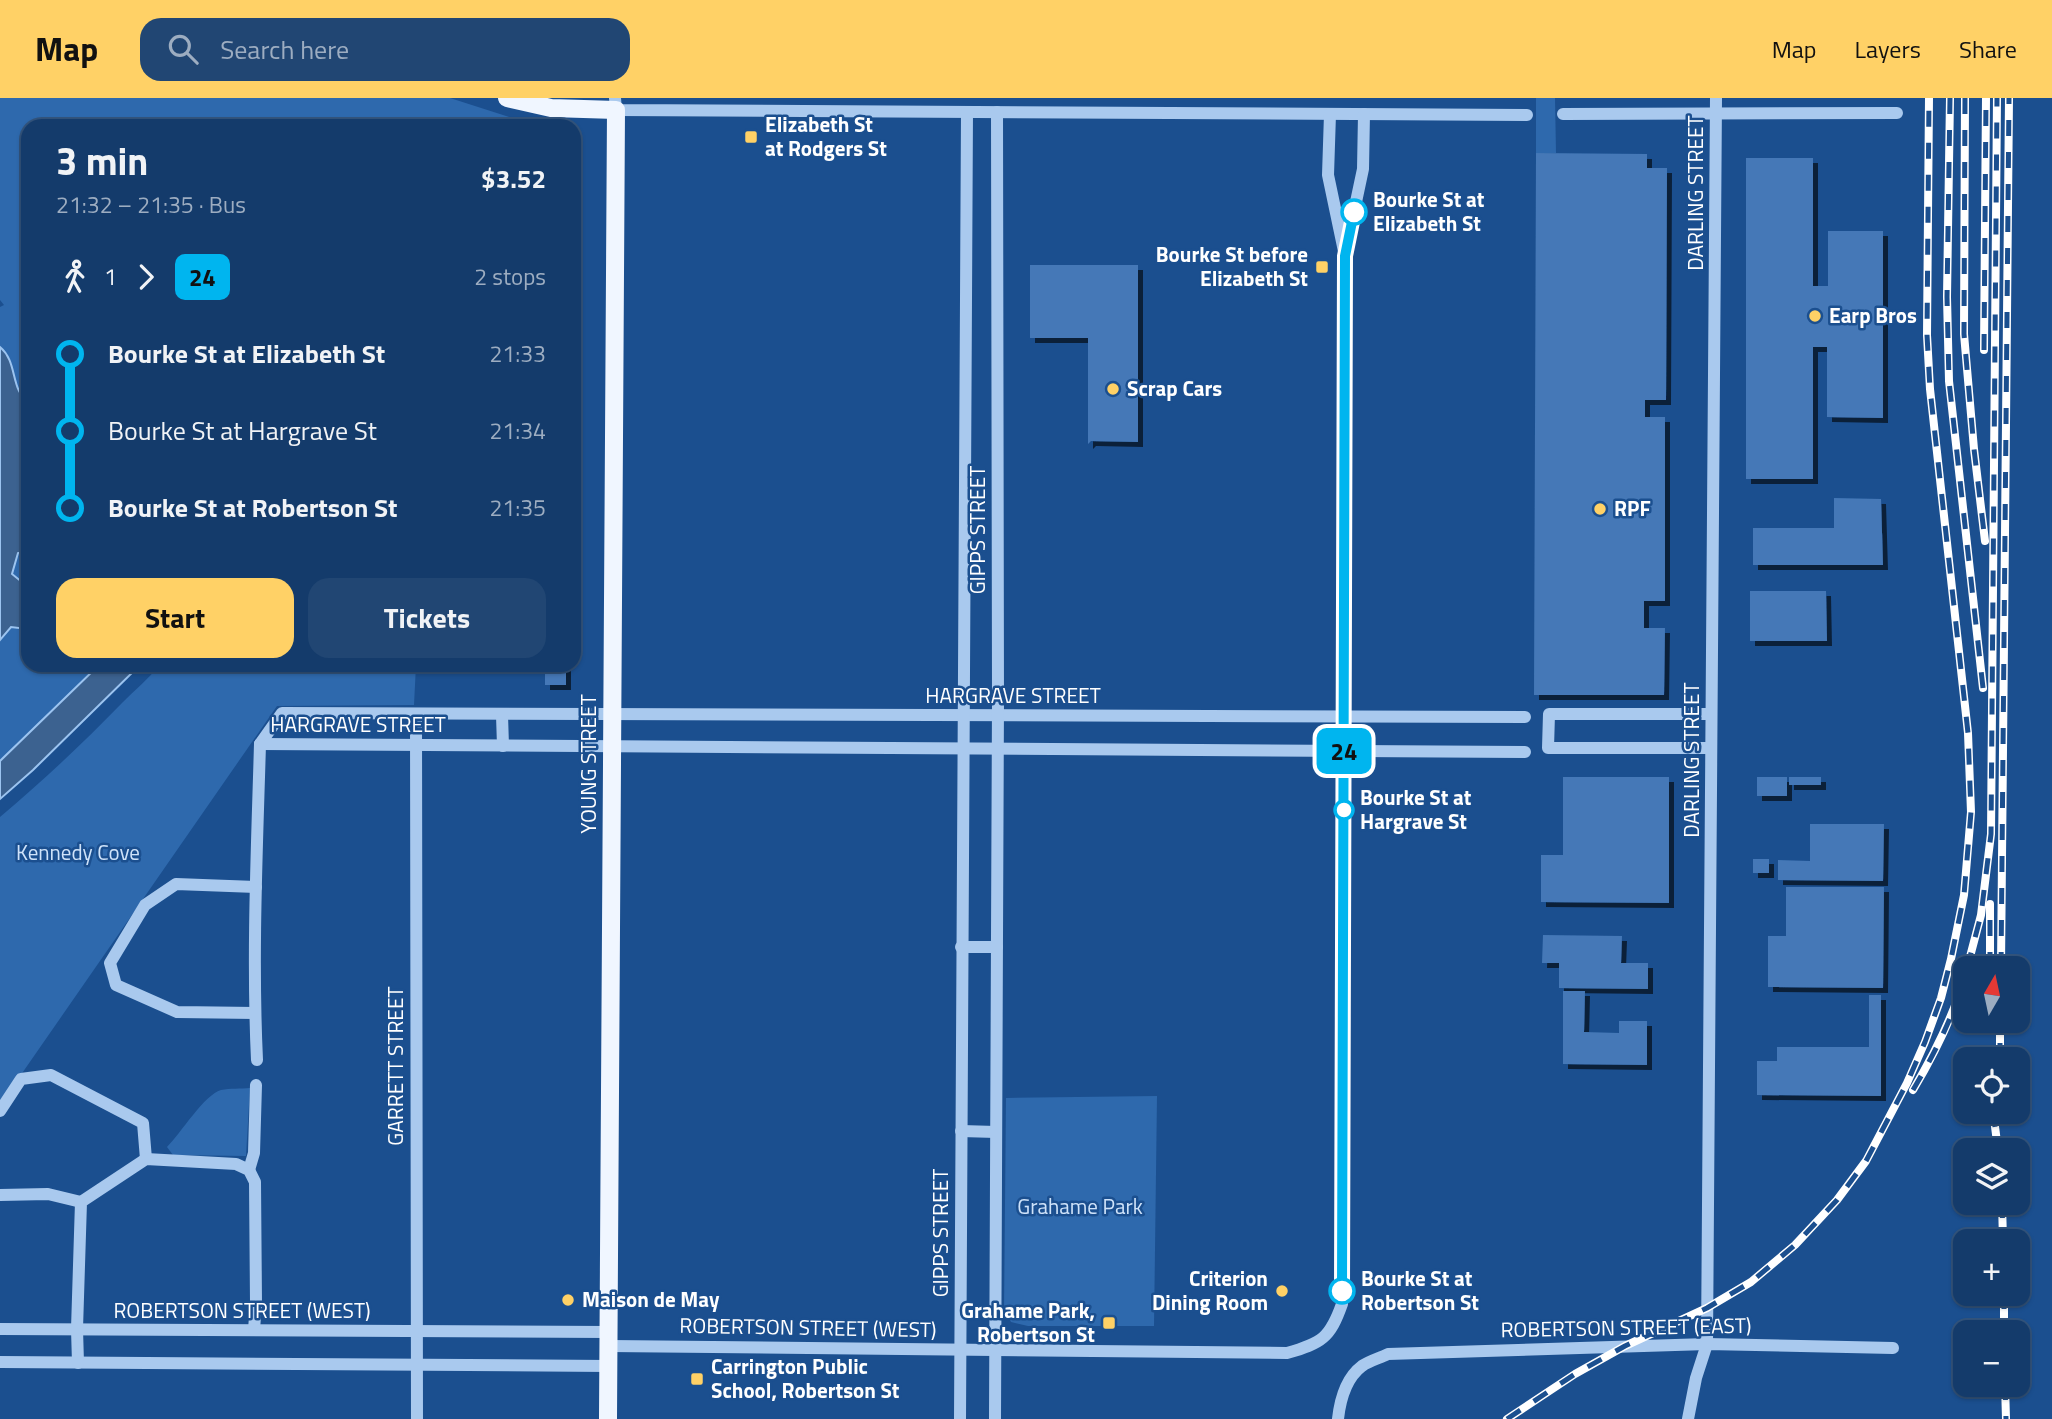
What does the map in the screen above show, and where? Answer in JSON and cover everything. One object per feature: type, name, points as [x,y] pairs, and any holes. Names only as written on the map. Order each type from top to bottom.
[{"type":"main road","points":[[507,98],[551,108],[615,104]]},
{"type":"main road","name":"YOUNG STREET","points":[[608,1419],[615,104]]},
{"type":"street","name":"DARLING STREET","points":[[1688,1419],[1696,1378],[1707,1344],[1716,98]]},
{"type":"street","points":[[615,104],[967,112],[1527,115]]},
{"type":"street","name":"GIPPS STREET","points":[[960,1419],[967,112]]},
{"type":"street","name":"GIPPS STREET","points":[[995,1419],[997,112]]},
{"type":"street","points":[[1329,114],[1328,175],[1345,256]]},
{"type":"street","points":[[1344,751],[1345,256],[1363,169],[1364,114]]},
{"type":"street","points":[[1563,114],[1897,114]]},
{"type":"street","name":"HARGRAVE STREET","points":[[260,744],[282,713],[1525,717]]},
{"type":"street","name":"GARRETT STREET","points":[[416,714],[417,1419]]},
{"type":"street","points":[[1711,714],[1549,714],[1548,748],[1711,748]]},
{"type":"street","points":[[502,715],[503,746]]},
{"type":"street","points":[[257,1060],[256,887],[260,744]]},
{"type":"street","name":"HARGRAVE STREET","points":[[260,744],[1525,752]]},
{"type":"street","name":"ROBERTSON STREET (WEST)","points":[[0,1329],[416,1331],[960,1349],[1287,1353],[1310,1346],[1325,1337],[1335,1325],[1342,1304],[1344,751]]},
{"type":"street","points":[[255,1013],[177,1012],[116,985],[110,963],[145,905],[176,884],[256,887]]},
{"type":"street","points":[[961,947],[997,947]]},
{"type":"street","points":[[0,1111],[20,1079],[51,1075],[143,1123],[146,1159]]},
{"type":"street","points":[[249,1170],[254,1153],[257,1085]]},
{"type":"street","points":[[961,1131],[996,1132]]},
{"type":"street","points":[[0,1195],[48,1194],[81,1202],[146,1159],[236,1164],[249,1170],[255,1182],[254,1330]]},
{"type":"street","points":[[78,1363],[81,1202]]},
{"type":"street","name":"ROBERTSON STREET (EAST)","points":[[1338,1419],[1341,1399],[1352,1376],[1362,1366],[1388,1354],[1707,1344],[1893,1348]]},
{"type":"street","points":[[0,1362],[609,1366]]},
{"type":"green space","points":[[0,98],[450,98],[515,119],[21,119],[21,395],[10,361],[0,347],[0,307],[4,305],[0,300]]},
{"type":"green space","points":[[1536,98],[1555,98],[1556,153],[1536,153]]},
{"type":"green space","points":[[21,552],[21,581],[12,574],[18,553]]},
{"type":"green space","points":[[11,627],[21,628],[21,672],[92,672],[0,761],[0,640]]},
{"type":"green space","name":"Kennedy Cove","points":[[153,672],[416,672],[414,705],[277,706],[0,1105],[0,817],[62,762]]},
{"type":"green space","points":[[250,1088],[246,1156],[173,1155],[167,1147],[207,1099],[221,1090]]},
{"type":"green space","name":"Grahame Park","points":[[1157,1096],[1154,1326],[1028,1326],[1011,1322],[1004,1310],[1006,1098]]},
{"type":"shaded area","points":[[0,347],[6,353],[21,395],[21,552],[18,553],[12,574],[21,581],[21,628],[11,627],[0,640]]},
{"type":"shaded area","points":[[92,672],[133,672],[0,799],[0,761]]},
{"type":"building","name":"RPF","points":[[1536,153],[1647,154],[1647,168],[1667,168],[1666,400],[1645,400],[1645,417],[1665,417],[1665,601],[1644,601],[1644,628],[1665,628],[1664,695],[1534,695]]},
{"type":"building","name":"Earp Bros","points":[[1746,158],[1813,158],[1813,286],[1828,286],[1828,231],[1883,231],[1883,418],[1827,417],[1827,347],[1813,347],[1813,479],[1746,479]]},
{"type":"building","name":"Scrap Cars","points":[[1030,265],[1138,265],[1138,442],[1091,441],[1088,444],[1088,338],[1030,338]]},
{"type":"building","points":[[1834,498],[1881,499],[1883,565],[1753,565],[1753,528],[1834,528]]},
{"type":"building","points":[[1750,591],[1826,591],[1827,641],[1750,641]]},
{"type":"building","points":[[545,672],[566,672],[566,685],[545,685]]},
{"type":"building","points":[[1563,777],[1669,777],[1669,903],[1541,902],[1541,855],[1563,855]]},
{"type":"building","points":[[1757,777],[1787,777],[1787,796],[1757,796]]},
{"type":"building","points":[[1789,777],[1821,777],[1821,785],[1789,785]]},
{"type":"building","points":[[1810,824],[1884,824],[1883,881],[1778,880],[1778,860],[1810,861]]},
{"type":"building","points":[[1753,859],[1769,859],[1769,873],[1753,873]]},
{"type":"building","points":[[1786,887],[1884,887],[1883,988],[1768,987],[1768,936],[1786,936]]},
{"type":"building","points":[[1543,935],[1622,936],[1621,963],[1648,963],[1648,989],[1559,988],[1559,963],[1542,963]]},
{"type":"building","points":[[1563,991],[1585,991],[1584,1032],[1619,1033],[1619,1021],[1647,1021],[1647,1065],[1563,1064]]},
{"type":"building","points":[[1869,995],[1881,995],[1881,1096],[1757,1095],[1757,1061],[1777,1061],[1777,1047],[1869,1047]]},
{"type":"railway","points":[[1507,1419],[1575,1374],[1625,1346],[1707,1308],[1751,1282],[1795,1245],[1837,1200],[1866,1161],[1907,1083],[1941,998],[1964,895],[1971,812],[1968,733],[1930,389],[1927,335],[1929,98]]},
{"type":"railway","points":[[1950,98],[1947,297],[1949,381],[1983,688]]},
{"type":"railway","points":[[1965,98],[1964,334],[1985,541]]},
{"type":"railway","points":[[1984,350],[1986,98]]},
{"type":"railway","points":[[1970,956],[1981,915],[1991,834],[1997,98]]},
{"type":"railway","points":[[2001,956],[2009,98]]},
{"type":"railway","points":[[1990,904],[1990,956]]},
{"type":"railway","points":[[1913,1090],[1953,1011]]},
{"type":"railway","points":[[2000,1033],[2000,1047]]},
{"type":"railway","points":[[1995,1124],[1996,1138]]},
{"type":"railway","points":[[2002,1215],[2003,1229]]},
{"type":"railway","points":[[2004,1306],[2004,1320]]},
{"type":"railway","points":[[2005,1397],[2006,1419]]},
{"type":"bus line","name":"24","points":[[1342,1291],[1345,256],[1354,212]]},
{"type":"place","name":"Elizabeth St at Rodgers St","points":[[751,137]]},
{"type":"place","name":"Bourke St at Elizabeth St","points":[[1354,212]]},
{"type":"place","name":"Bourke St before Elizabeth St","points":[[1322,267]]},
{"type":"place","name":"Earp Bros","points":[[1815,316]]},
{"type":"place","name":"Scrap Cars","points":[[1113,389]]},
{"type":"place","name":"RPF","points":[[1600,509]]},
{"type":"place","name":"Bourke St at Hargrave St","points":[[1344,810]]},
{"type":"place","name":"Criterion Dining Room","points":[[1282,1291]]},
{"type":"place","name":"Bourke St at Robertson St","points":[[1342,1291]]},
{"type":"place","name":"Maison de May","points":[[568,1300]]},
{"type":"place","name":"Grahame Park, Robertson St","points":[[1109,1323]]},
{"type":"place","name":"Carrington Public School, Robertson St","points":[[697,1379]]}]
